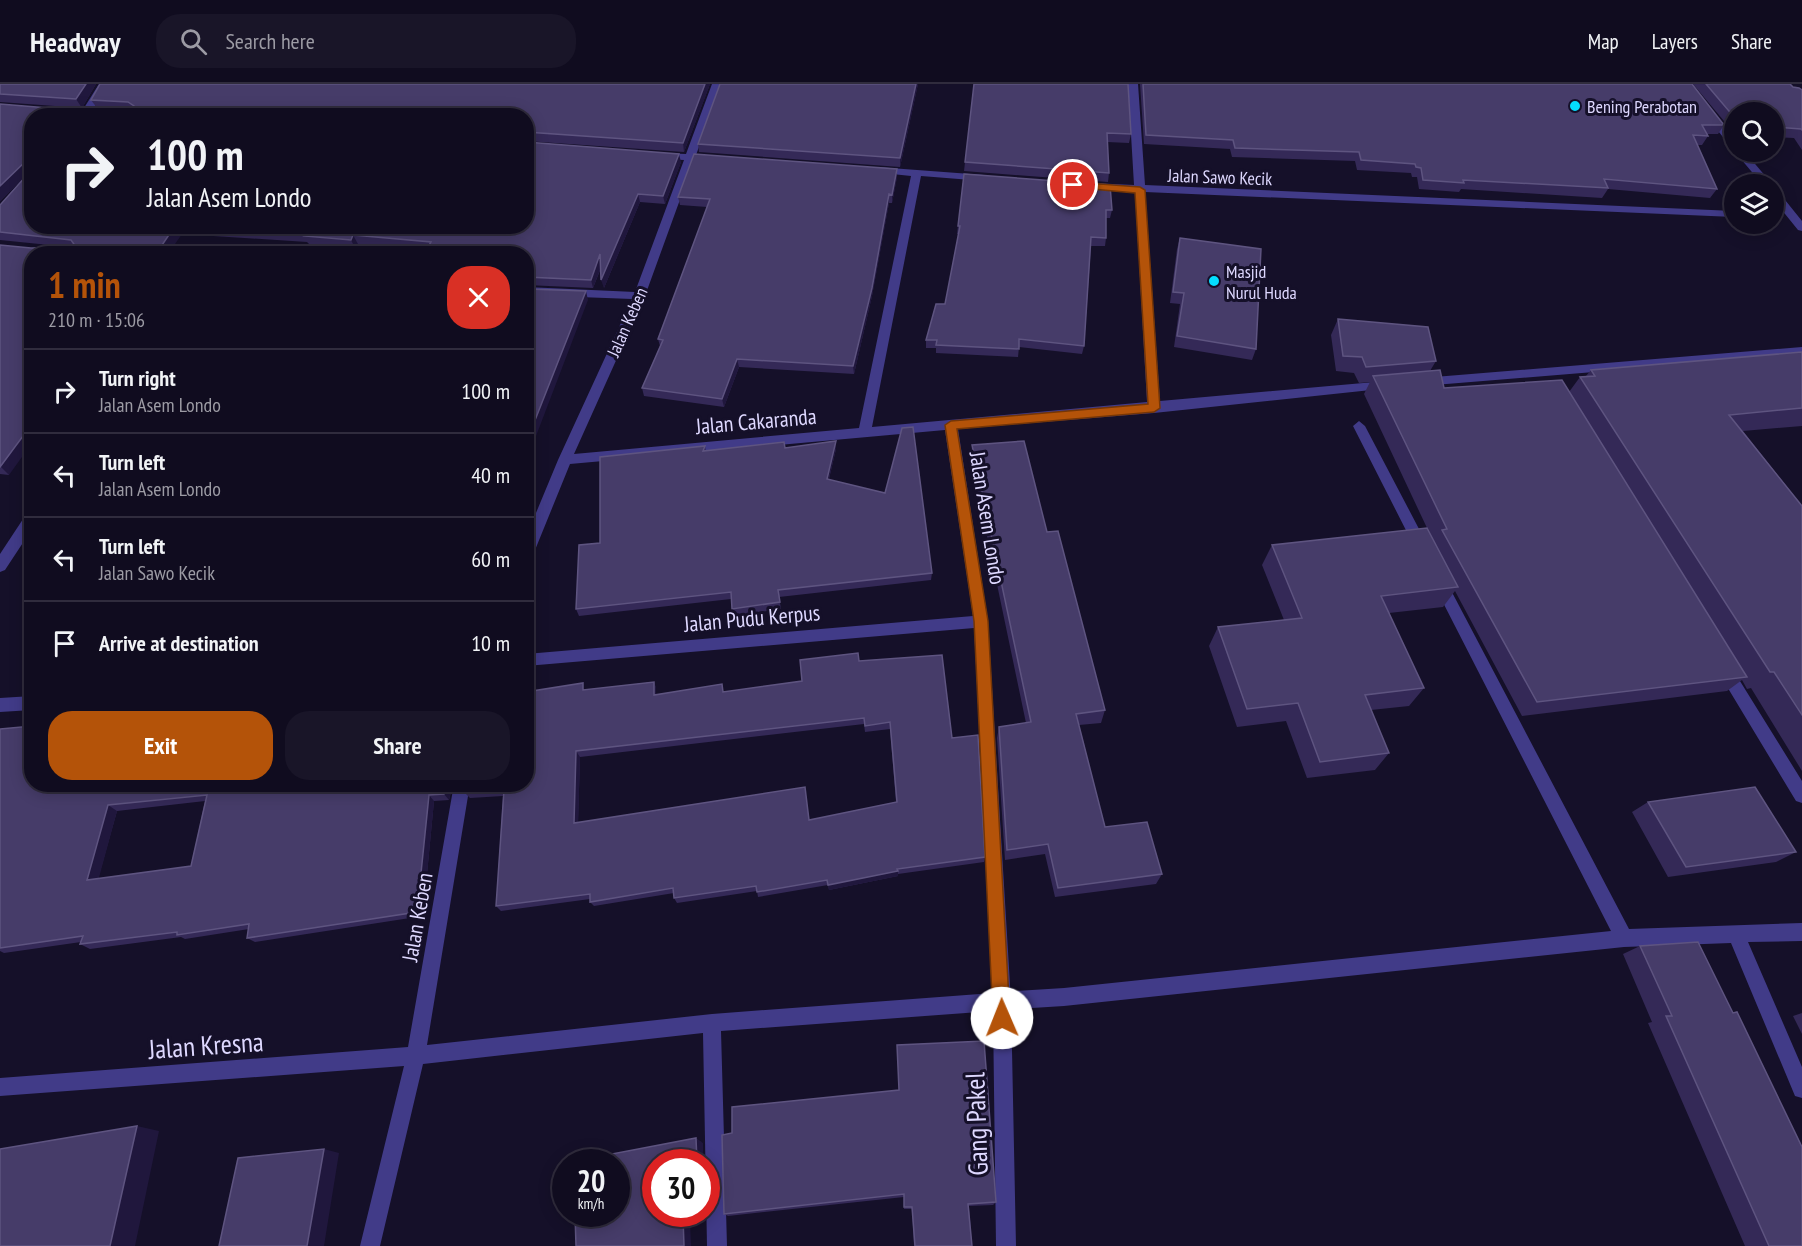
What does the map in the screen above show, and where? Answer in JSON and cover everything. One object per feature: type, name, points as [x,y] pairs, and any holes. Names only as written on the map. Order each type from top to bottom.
[{"type":"street","points":[[86,108],[104,84]]},
{"type":"street","name":"Jalan Keben","points":[[534,536],[565,460],[639,296],[717,84]]},
{"type":"street","points":[[1133,84],[1154,408]]},
{"type":"street","points":[[1686,84],[1724,132]]},
{"type":"street","points":[[654,155],[725,160]]},
{"type":"street","points":[[1748,162],[1759,174]]},
{"type":"street","points":[[869,169],[999,179]]},
{"type":"street","points":[[865,432],[917,172]]},
{"type":"street","name":"Jalan Sawo Kecik","points":[[1081,186],[1724,213]]},
{"type":"street","points":[[1784,206],[1802,228]]},
{"type":"street","points":[[1784,216],[1792,216]]},
{"type":"street","points":[[534,291],[639,296]]},
{"type":"street","name":"Jalan Asem Londo","points":[[1002,1001],[981,621],[951,425],[1408,383],[1802,351]]},
{"type":"street","name":"Jalan Cakaranda","points":[[565,460],[951,425]]},
{"type":"street","points":[[1359,426],[1624,938]]},
{"type":"street","points":[[0,566],[24,529]]},
{"type":"street","name":"Jalan Pudu Kerpus","points":[[534,659],[981,621]]},
{"type":"street","points":[[1716,656],[1802,796]]},
{"type":"street","points":[[0,705],[24,704]]},
{"type":"street","name":"Jalan Keben","points":[[370,1246],[416,1056],[461,792]]},
{"type":"street","name":"Jalan Kresna","points":[[0,1087],[416,1056],[712,1023],[1076,996],[1624,938],[1802,932]]},
{"type":"street","points":[[1735,933],[1802,1089]]},
{"type":"street","name":"Gang Pakel","points":[[1002,1001],[1006,1246]]},
{"type":"street","points":[[712,1023],[717,1246]]},
{"type":"building","points":[[0,84],[86,84],[76,99],[0,94]]},
{"type":"building","points":[[100,84],[705,84],[683,143],[534,133],[534,108],[134,108],[128,102],[91,100]]},
{"type":"building","points":[[720,84],[916,84],[900,158],[698,144]]},
{"type":"building","points":[[974,84],[1128,84],[1131,134],[1107,133],[1109,173],[965,162]]},
{"type":"building","points":[[1143,84],[1692,84],[1724,125],[1702,125],[1708,136],[1693,135],[1717,189],[1604,179],[1608,188],[1423,180],[1421,168],[1416,167],[1415,164],[1361,160],[1359,152],[1235,148],[1233,140],[1146,135]]},
{"type":"building","points":[[1706,84],[1790,84],[1802,90],[1802,130],[1784,128],[1784,102],[1724,102],[1724,105]]},
{"type":"building","points":[[0,104],[49,108],[24,108],[24,163],[0,186]]},
{"type":"building","points":[[534,143],[679,154],[663,196],[638,194],[601,280],[600,254],[591,280],[534,277],[534,246],[429,246],[431,242],[353,235],[351,240],[304,236],[306,234],[534,234]]},
{"type":"building","points":[[694,154],[897,169],[892,195],[889,194],[872,288],[853,366],[737,359],[722,399],[642,388],[663,340],[658,339],[710,199],[678,197]]},
{"type":"building","points":[[964,174],[1110,185],[1112,210],[1106,210],[1106,238],[1091,237],[1084,346],[1019,339],[1019,349],[936,345],[937,340],[926,340],[936,304],[945,304],[960,226],[958,226]]},
{"type":"building","points":[[24,178],[24,234],[170,234],[161,246],[75,246],[71,240],[0,232],[0,205]]},
{"type":"building","points":[[1180,238],[1261,249],[1256,349],[1177,336],[1184,293],[1173,292]]},
{"type":"building","points":[[0,245],[24,247],[24,435],[0,467]]},
{"type":"building","points":[[534,289],[586,291],[534,423]]},
{"type":"building","points":[[1338,319],[1428,327],[1436,361],[1366,367],[1362,357],[1343,356]]},
{"type":"building","points":[[1802,352],[1802,408],[1729,415],[1802,506],[1802,715],[1774,672],[1770,672],[1580,377],[1595,376],[1591,370]]},
{"type":"building","points":[[1440,370],[1444,388],[1562,380],[1747,677],[1537,702],[1442,530],[1447,529],[1373,376]]},
{"type":"building","points":[[913,427],[932,573],[778,590],[780,602],[732,609],[731,592],[576,609],[579,545],[600,543],[600,457],[705,446],[703,451],[784,442],[785,448],[836,441],[827,479],[885,493],[902,428]]},
{"type":"building","points":[[1024,441],[1047,532],[1058,531],[1105,710],[1076,714],[1105,827],[1147,822],[1162,874],[1058,888],[1048,844],[1007,850],[999,727],[1031,722],[972,445]]},
{"type":"building","points":[[1427,528],[1458,587],[1381,596],[1424,688],[1365,695],[1389,753],[1320,762],[1298,703],[1247,709],[1218,627],[1302,618],[1272,545]]},
{"type":"building","points":[[858,653],[859,661],[942,655],[952,738],[978,735],[985,857],[897,869],[898,871],[828,885],[827,880],[757,892],[756,886],[674,898],[673,888],[590,902],[590,894],[496,906],[504,792],[534,792],[534,691],[583,683],[583,690],[654,682],[654,695],[722,684],[723,692],[802,681],[800,660]],"holes":[[[864,718],[865,726],[890,722],[897,802],[809,820],[805,787],[574,823],[576,751]]]},
{"type":"building","points":[[24,727],[24,792],[445,792],[444,794],[429,795],[417,912],[247,938],[249,924],[177,935],[177,932],[80,944],[83,936],[0,948],[0,729]],"holes":[[[207,795],[191,866],[87,880],[108,805]]]},
{"type":"building","points":[[1755,787],[1796,852],[1686,867],[1648,802]]},
{"type":"building","points":[[1698,942],[1733,1013],[1737,1012],[1802,1147],[1802,1246],[1769,1246],[1666,1016],[1672,1016],[1640,946]]},
{"type":"building","points":[[984,1041],[996,1202],[968,1204],[972,1246],[915,1246],[912,1207],[904,1207],[904,1194],[724,1214],[722,1135],[732,1133],[732,1107],[899,1090],[897,1045]]},
{"type":"building","points":[[137,1126],[110,1246],[0,1246],[0,1149]]},
{"type":"building","points":[[696,1138],[696,1149],[642,1149],[642,1227],[683,1227],[684,1246],[576,1246],[575,1227],[630,1227],[630,1151]]},
{"type":"building","points":[[324,1149],[307,1246],[219,1246],[238,1158]]},
{"type":"place","name":"Bening Perabotan","points":[[1575,106]]},
{"type":"place","name":"Masjid Nurul Huda","points":[[1214,281]]},
{"type":"route","points":[[1002,1018],[981,621],[951,425],[1154,408],[1140,190],[1073,185]]}]
